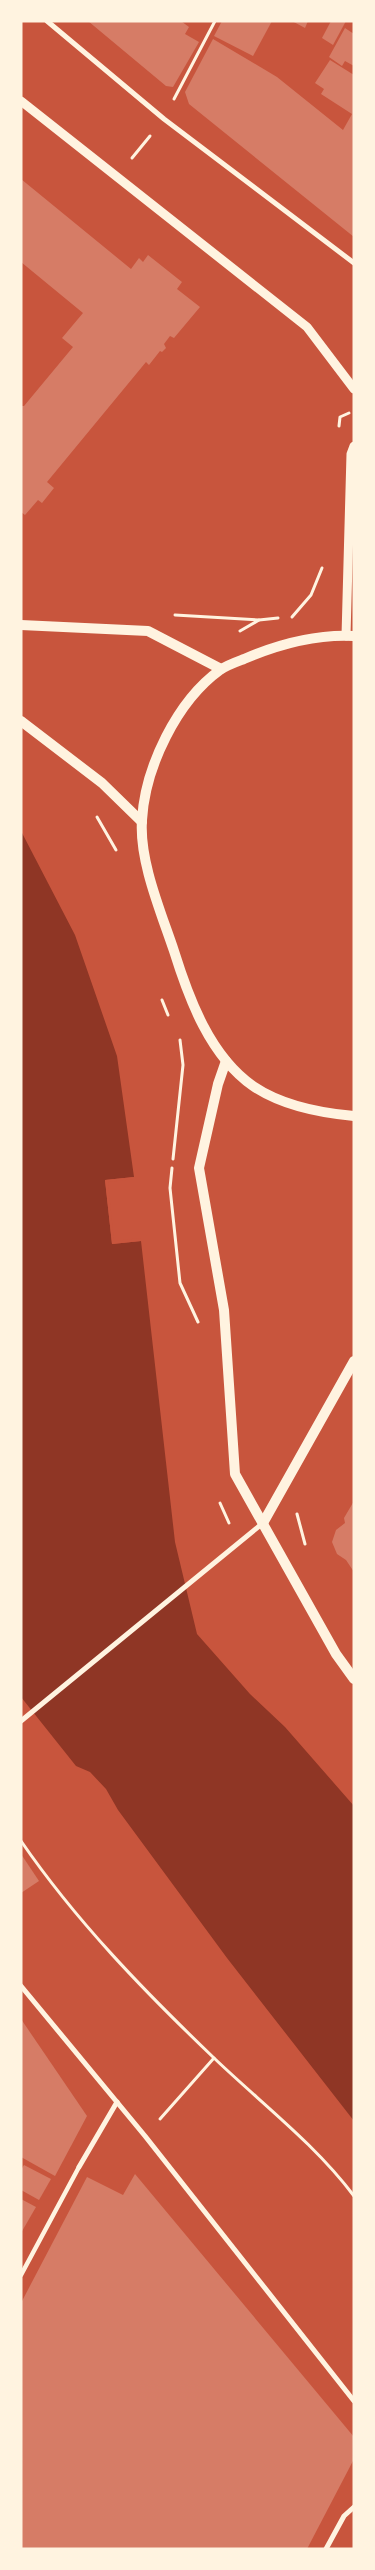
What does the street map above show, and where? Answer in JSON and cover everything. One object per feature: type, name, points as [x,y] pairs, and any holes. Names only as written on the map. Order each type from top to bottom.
[{"type":"main road","points":[[21,625],[148,631],[220,669]]},
{"type":"main road","points":[[350,636],[316,636],[272,647],[220,669],[183,706],[154,762],[145,797],[142,822],[146,856],[155,892],[179,968],[202,1023],[226,1061],[253,1086],[284,1102],[333,1114],[354,1116]]},
{"type":"main road","points":[[21,721],[102,783],[142,822]]},
{"type":"main road","points":[[226,1061],[218,1084],[199,1168],[224,1310],[235,1474],[336,1654],[354,1679]]},
{"type":"main road","points":[[263,1523],[354,1361]]},
{"type":"street","points":[[47,21],[164,119],[354,263]]},
{"type":"street","points":[[21,101],[307,327],[354,389]]},
{"type":"street","points":[[350,636],[346,576],[351,454],[354,446]]},
{"type":"street","points":[[21,1721],[263,1523]]},
{"type":"street","points":[[21,1986],[145,2136],[354,2401]]},
{"type":"street","points":[[21,2275],[79,2167],[117,2102]]},
{"type":"street","points":[[326,2549],[344,2516],[354,2507]]},
{"type":"path","points":[[21,1840],[47,1879],[86,1926],[136,1980],[214,2058],[333,2168],[354,2196]]},
{"type":"path","points":[[145,2136],[214,2058]]},
{"type":"shaded area","points":[[21,831],[75,935],[117,1056],[134,1177],[105,1180],[112,1244],[141,1241],[175,1542],[197,1634],[250,1694],[285,1727],[354,1806],[354,2121],[227,1958],[118,1810],[106,1789],[90,1772],[76,1766],[21,1697]]},
{"type":"pier","points":[[134,1177],[134,1179],[108,1182],[114,1241],[141,1238],[141,1241],[112,1244],[105,1180]]},
{"type":"building","points":[[88,21],[181,21],[189,27],[185,34],[199,42],[173,87],[166,86]]},
{"type":"building","points":[[222,21],[272,21],[253,56],[214,36]]},
{"type":"building","points":[[292,21],[308,21],[305,28]]},
{"type":"building","points":[[331,21],[346,21],[333,45],[322,38]]},
{"type":"building","points":[[345,28],[354,34],[354,66],[345,61],[342,66],[329,57]]},
{"type":"building","points":[[213,39],[277,77],[343,130],[352,114],[321,94],[324,89],[315,83],[330,60],[354,75],[354,237],[189,104],[185,92]]},
{"type":"building","points":[[21,179],[131,269],[139,258],[143,262],[148,255],[182,282],[177,289],[200,307],[174,338],[170,336],[164,344],[166,348],[162,352],[160,351],[149,365],[146,362],[47,482],[54,488],[42,503],[38,500],[25,515],[21,512],[21,406],[24,406],[73,347],[62,338],[83,313],[21,262]]},
{"type":"building","points":[[354,1501],[354,1572],[346,1560],[337,1554],[332,1542],[336,1530],[345,1523],[344,1518]]},
{"type":"building","points":[[21,1854],[39,1881],[21,1893]]},
{"type":"building","points":[[21,2019],[87,2116],[55,2176],[21,2157]]},
{"type":"building","points":[[24,2165],[51,2179],[39,2200],[21,2190],[21,2170]]},
{"type":"building","points":[[135,2174],[354,2437],[354,2459],[307,2549],[21,2549],[21,2303],[87,2177],[123,2195]]},
{"type":"building","points":[[21,2199],[36,2207],[21,2233]]}]
